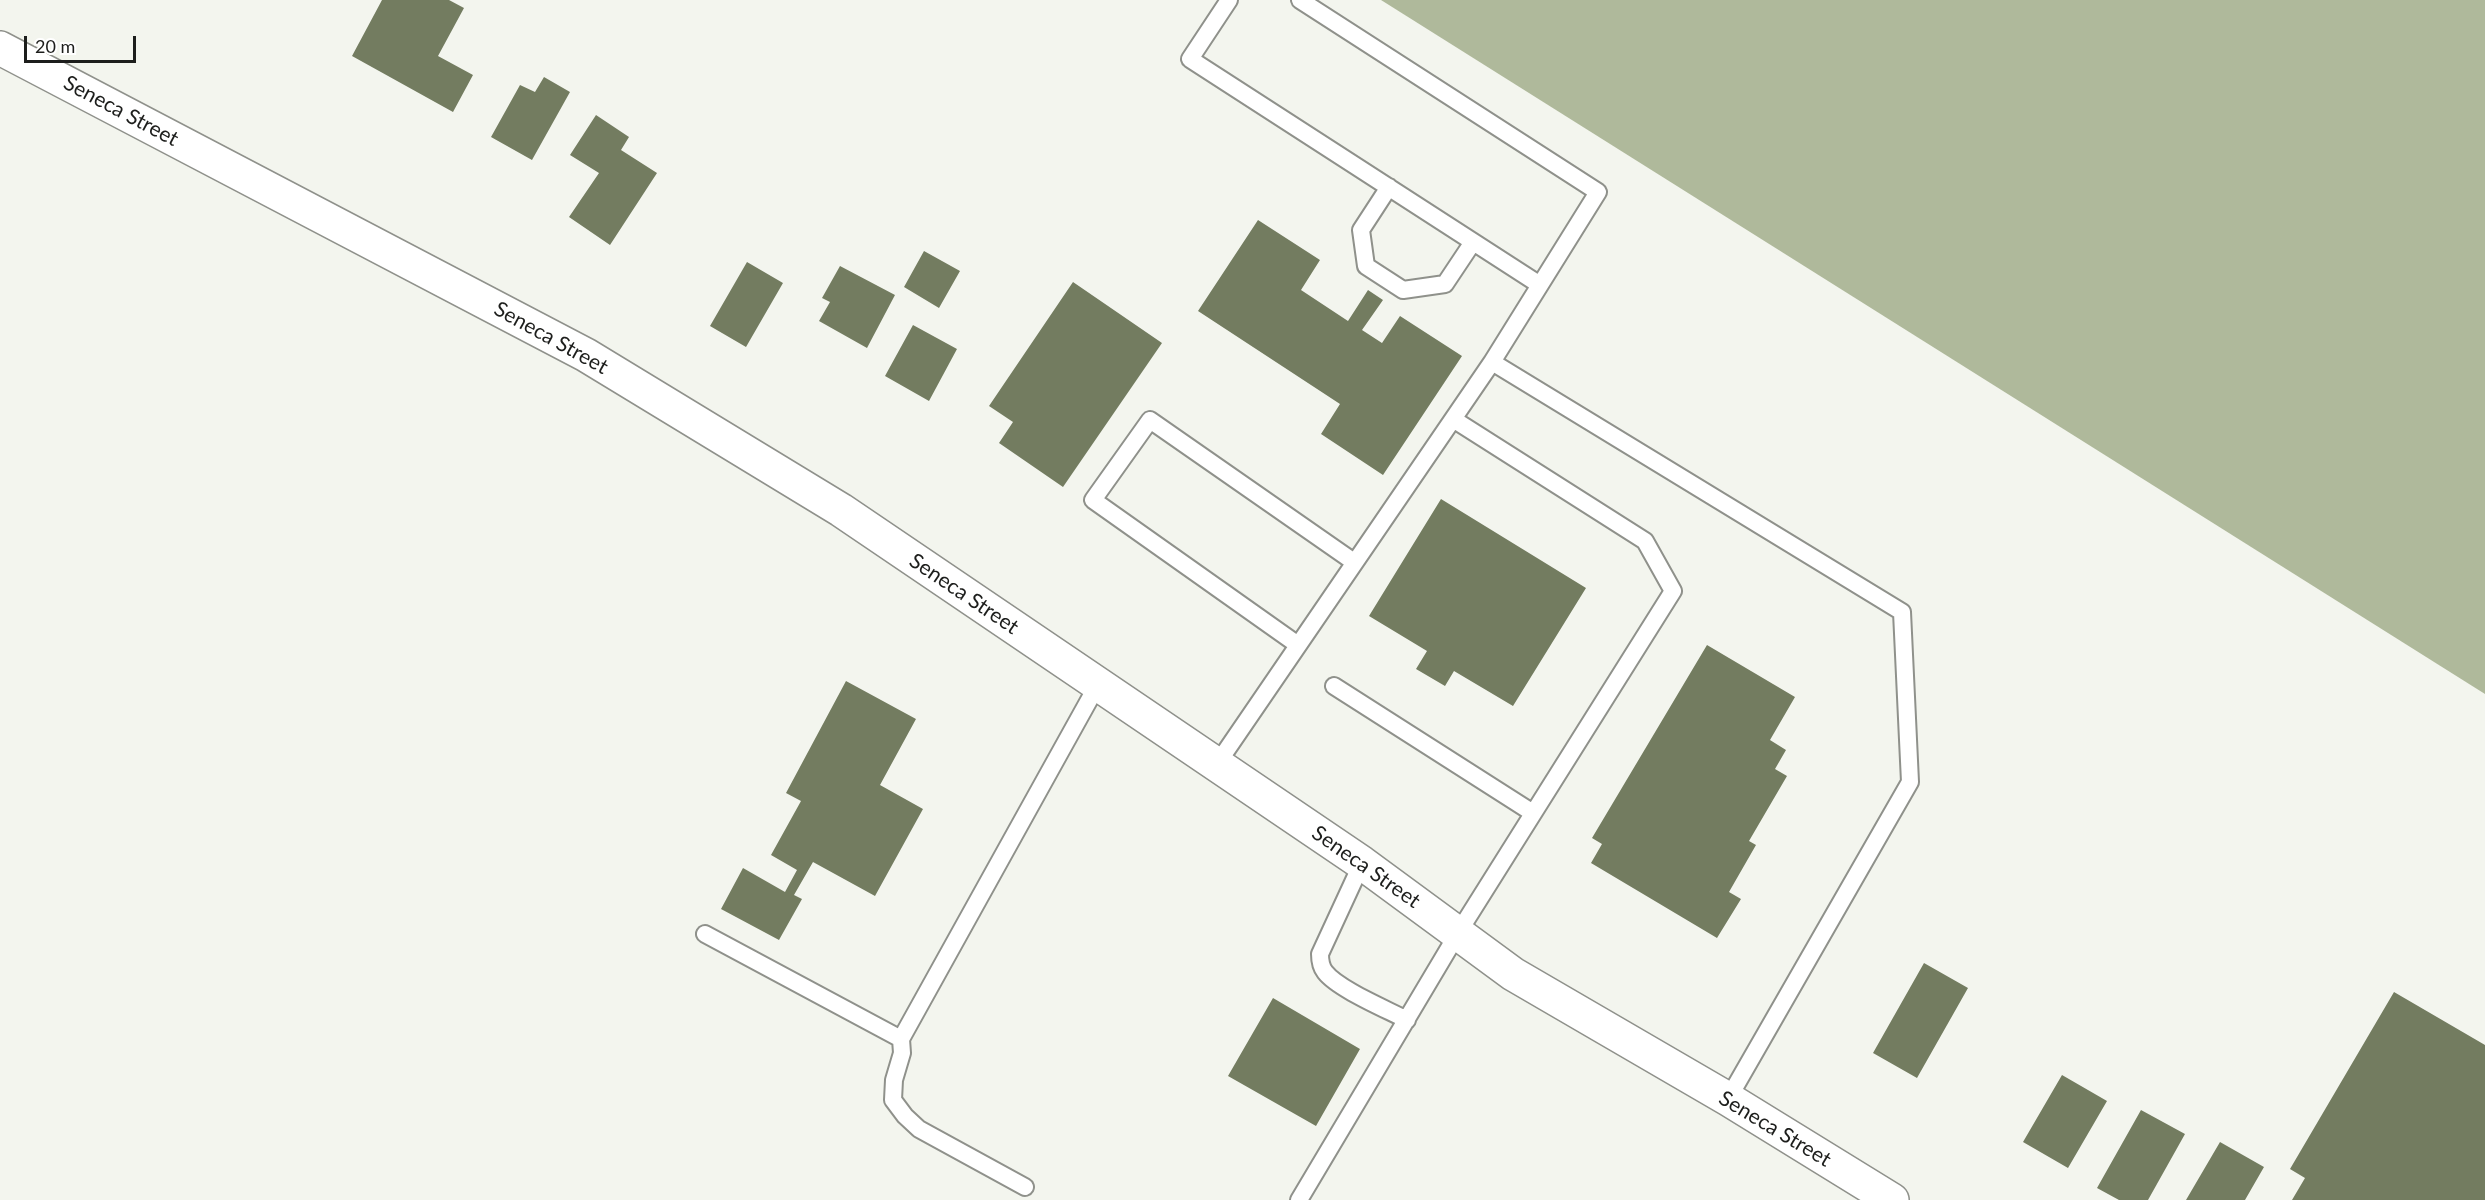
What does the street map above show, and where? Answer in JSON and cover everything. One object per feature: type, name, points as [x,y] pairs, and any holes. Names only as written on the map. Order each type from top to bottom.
[{"type":"street","name":"Seneca Street","points":[[0,48],[586,355],[842,510],[1362,863],[1513,974],[1728,1100],[1892,1200]]},
{"type":"lane","points":[[1229,0],[1191,59],[1540,285]]},
{"type":"lane","points":[[1217,764],[1492,362],[1598,192],[1300,0]]},
{"type":"lane","points":[[1389,187],[1361,230],[1366,266],[1402,290],[1445,284],[1473,242]]},
{"type":"lane","points":[[1492,362],[1902,612],[1910,782],[1728,1100]]},
{"type":"lane","points":[[1299,1200],[1458,933],[1673,591],[1645,540],[1453,419]]},
{"type":"lane","points":[[1298,645],[1093,500],[1150,420],[1354,562]]},
{"type":"lane","points":[[1025,1187],[919,1129],[893,1100],[894,1080],[902,1053],[902,1039],[1098,684]]},
{"type":"lane","points":[[1334,686],[1533,813]]},
{"type":"lane","points":[[1362,863],[1320,954],[1321,963],[1324,972],[1340,985],[1407,1020]]},
{"type":"lane","points":[[705,934],[902,1039]]},
{"type":"green space","points":[[1381,0],[2485,0],[2485,694]]},
{"type":"building","points":[[382,0],[449,0],[464,8],[438,56],[473,75],[453,112],[352,56]]},
{"type":"building","points":[[544,77],[570,92],[532,160],[491,137],[520,85],[535,92]]},
{"type":"building","points":[[596,115],[629,137],[621,150],[657,173],[610,245],[569,217],[599,173],[570,155]]},
{"type":"building","points":[[1258,220],[1320,260],[1301,290],[1348,321],[1368,290],[1383,300],[1362,330],[1382,343],[1400,316],[1462,356],[1383,475],[1321,434],[1340,404],[1198,311]]},
{"type":"building","points":[[924,251],[960,271],[939,308],[904,287]]},
{"type":"building","points":[[747,262],[783,283],[746,347],[710,326]]},
{"type":"building","points":[[840,266],[895,295],[867,348],[819,321],[830,302],[822,298]]},
{"type":"building","points":[[1073,282],[1162,343],[1063,487],[999,443],[1013,422],[989,406]]},
{"type":"building","points":[[913,325],[957,349],[929,401],[885,376]]},
{"type":"building","points":[[1441,499],[1586,588],[1513,706],[1454,671],[1445,686],[1416,669],[1427,651],[1369,616]]},
{"type":"building","points":[[1707,645],[1795,697],[1770,740],[1786,750],[1775,769],[1787,776],[1749,841],[1756,845],[1729,892],[1741,899],[1717,938],[1591,863],[1602,844],[1592,838]]},
{"type":"building","points":[[846,681],[916,719],[880,785],[923,809],[875,896],[813,862],[794,895],[802,899],[779,940],[721,909],[743,868],[785,892],[797,870],[771,855],[801,801],[786,793]]},
{"type":"building","points":[[1924,963],[1968,988],[1917,1078],[1873,1053]]},
{"type":"building","points":[[2394,992],[2485,1045],[2485,1200],[2292,1200],[2305,1178],[2290,1169]]},
{"type":"building","points":[[1273,998],[1360,1049],[1316,1126],[1228,1076]]},
{"type":"building","points":[[2062,1075],[2107,1101],[2068,1168],[2023,1142]]},
{"type":"building","points":[[2141,1110],[2185,1134],[2148,1200],[2119,1200],[2097,1188]]},
{"type":"building","points":[[2220,1142],[2264,1167],[2245,1200],[2186,1200]]}]
